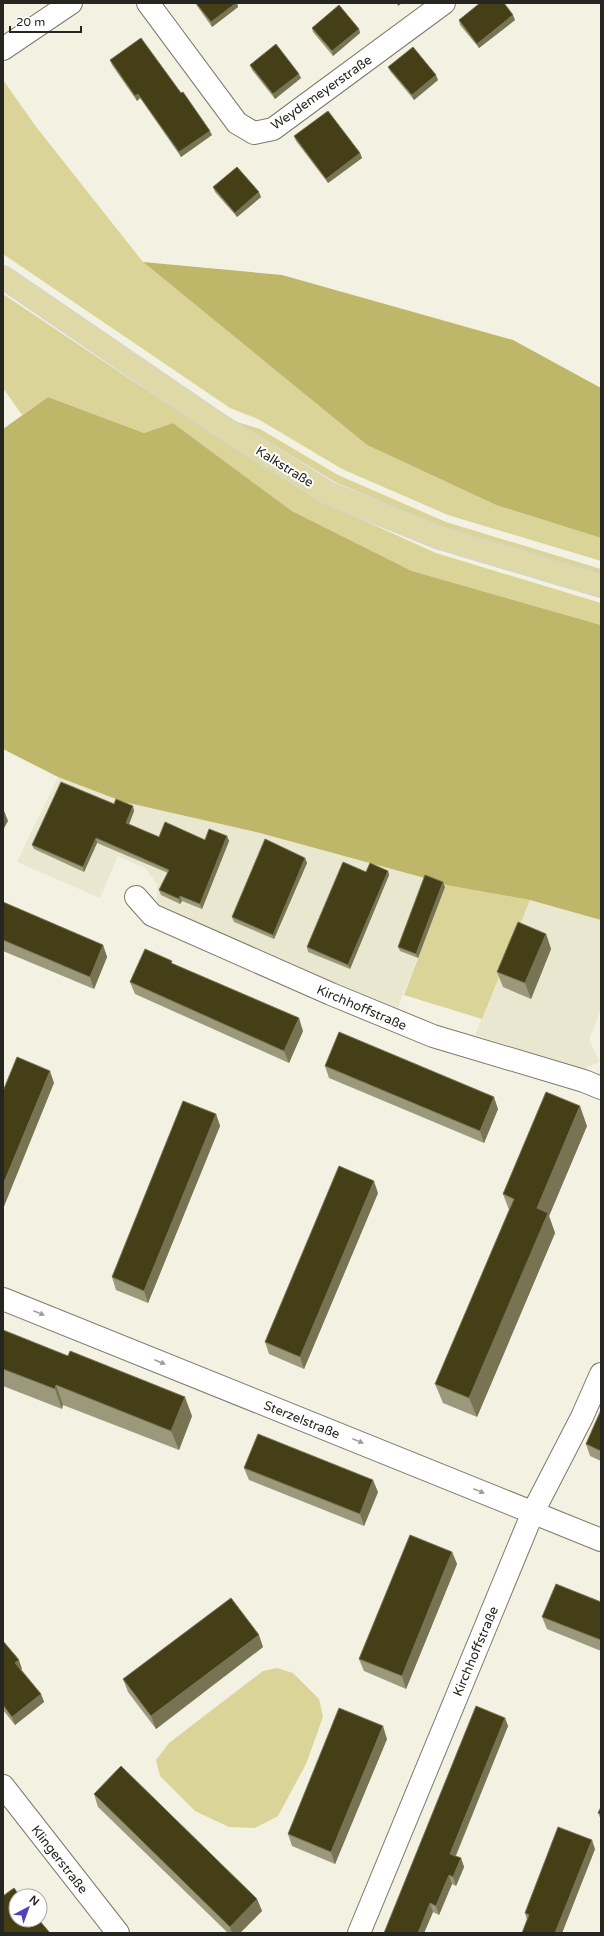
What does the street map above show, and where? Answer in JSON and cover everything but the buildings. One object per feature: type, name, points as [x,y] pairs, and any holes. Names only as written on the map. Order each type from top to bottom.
[{"type":"main road","name":"Kalkstraße","points":[[3,278],[218,424],[328,493],[440,538],[601,586]]},
{"type":"street","points":[[3,50],[70,3]]},
{"type":"street","name":"Weydemeyerstraße","points":[[148,3],[237,123],[254,133],[273,129],[444,3]]},
{"type":"street","name":"Kirchhoffstraße","points":[[136,897],[152,915],[383,1016],[433,1036],[584,1081],[601,1088]]},
{"type":"street","name":"Sterzelstraße","points":[[3,1299],[601,1540]]},
{"type":"street","name":"Kirchhoffstraße","points":[[359,1933],[533,1512],[582,1417],[601,1374]]},
{"type":"street","name":"Klingerstraße","points":[[3,1786],[118,1933]]},
{"type":"shaded area","points":[[3,80],[37,128],[143,262],[367,445],[496,505],[601,538],[601,561],[448,515],[342,469],[258,419],[230,408],[3,254]]},
{"type":"shaded area","points":[[143,262],[282,275],[513,340],[601,388],[601,538],[496,505],[367,445]]},
{"type":"shaded area","points":[[3,294],[211,433],[323,502],[436,553],[601,603],[601,625],[412,571],[292,511],[173,423],[144,433],[48,397],[22,415],[3,388]]},
{"type":"shaded area","points":[[48,397],[144,433],[173,423],[292,511],[412,571],[601,625],[601,920],[530,900],[446,885],[260,833],[124,802],[58,777],[3,749],[3,429]]},
{"type":"shaded area","points":[[234,421],[260,429],[338,475],[446,522],[601,569],[601,575],[443,528],[335,482]]},
{"type":"shaded area","points":[[58,777],[124,802],[260,833],[446,885],[398,1008],[166,914],[157,902],[157,884],[145,868],[118,856],[100,898],[17,862]]},
{"type":"shaded area","points":[[446,885],[530,900],[482,1019],[404,995]]},
{"type":"shaded area","points":[[530,900],[601,920],[601,1009],[589,1040],[600,1062],[583,1069],[475,1035]]},
{"type":"shaded area","points":[[277,1668],[293,1673],[319,1699],[323,1717],[306,1764],[278,1816],[255,1828],[229,1827],[195,1811],[160,1776],[156,1760],[169,1743],[263,1671]]}]
